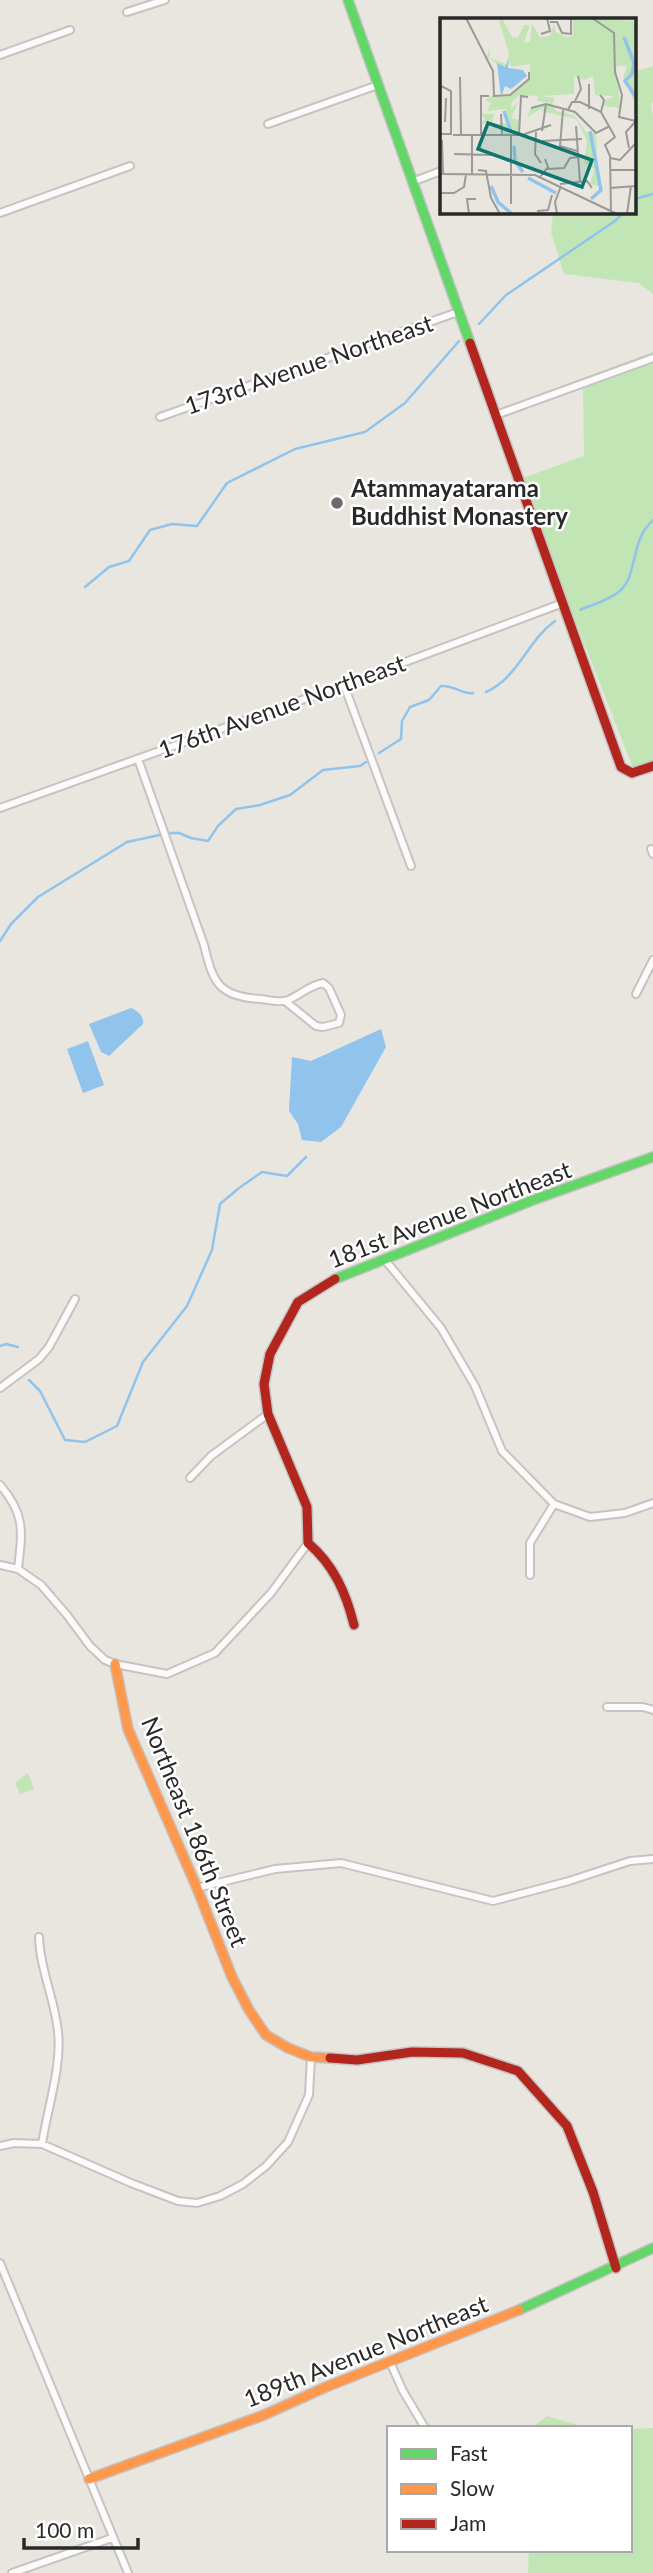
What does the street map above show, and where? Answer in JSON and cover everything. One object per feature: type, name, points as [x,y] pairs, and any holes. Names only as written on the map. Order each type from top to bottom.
[{"type":"street","points":[[127,12],[165,0]]},
{"type":"street","points":[[348,0],[621,767],[632,773],[653,766]]},
{"type":"street","points":[[0,55],[70,30]]},
{"type":"street","points":[[268,124],[378,85]]},
{"type":"street","points":[[0,213],[130,166]]},
{"type":"street","points":[[412,182],[440,171]]},
{"type":"street","name":"173rd Avenue Northeast","points":[[160,417],[458,312]]},
{"type":"street","points":[[496,415],[653,358]]},
{"type":"street","name":"176th Avenue Northeast","points":[[0,808],[344,685],[562,603]]},
{"type":"street","points":[[344,685],[411,866]]},
{"type":"street","points":[[138,759],[204,945],[211,975],[222,989],[246,999],[285,1001],[323,983],[329,988],[341,1015],[339,1023],[316,1026],[285,1001]]},
{"type":"street","points":[[636,994],[653,960]]},
{"type":"street","name":"181st Avenue Northeast","points":[[308,1543],[307,1507],[268,1414],[264,1384],[270,1354],[298,1302],[342,1274],[653,1157]]},
{"type":"street","points":[[385,1260],[441,1328],[475,1387],[502,1451],[554,1504],[590,1517],[625,1513],[653,1503]]},
{"type":"street","points":[[0,1388],[39,1359],[49,1347],[75,1299]]},
{"type":"street","points":[[190,1478],[211,1456],[268,1414]]},
{"type":"street","points":[[0,1485],[12,1499],[22,1521],[19,1569]]},
{"type":"street","points":[[530,1575],[530,1544],[554,1504]]},
{"type":"street","points":[[0,1564],[19,1569],[41,1585],[90,1646],[106,1660],[167,1674],[215,1653],[271,1593],[308,1543],[324,1555],[334,1570],[354,1625]]},
{"type":"street","name":"Northeast 186th Street","points":[[115,1664],[128,1729],[197,1888],[232,1977],[266,2035],[311,2057]]},
{"type":"street","points":[[607,1707],[643,1707],[653,1710]]},
{"type":"street","points":[[197,1888],[275,1868],[341,1863],[493,1901],[569,1881],[630,1861],[653,1859]]},
{"type":"street","points":[[39,1937],[40,1958],[58,2033],[57,2060],[42,2144]]},
{"type":"street","points":[[0,2146],[14,2143],[42,2144],[178,2201],[197,2203],[220,2196],[243,2184],[266,2166],[288,2142],[309,2095],[311,2057],[357,2060],[412,2052],[463,2053],[518,2071],[558,2113],[576,2146],[616,2268]]},
{"type":"street","name":"189th Avenue Northeast","points":[[89,2479],[139,2458],[172,2450],[255,2419],[616,2268],[653,2248]]},
{"type":"street","points":[[0,2263],[128,2573]]},
{"type":"street","points":[[390,2362],[424,2426]]},
{"type":"street","points":[[12,2573],[112,2538]]},
{"type":"green space","points":[[653,66],[653,294],[639,283],[564,274],[551,232],[553,214],[636,214],[636,71]]},
{"type":"green space","points":[[653,352],[653,766],[635,773],[520,479],[584,456],[583,378]]},
{"type":"green space","points":[[28,1773],[34,1789],[20,1794],[15,1783]]},
{"type":"green space","points":[[547,2416],[581,2426],[534,2426]]},
{"type":"green space","points":[[653,2428],[653,2573],[528,2573],[529,2552],[632,2552],[632,2429]]},
{"type":"water","points":[[131,1008],[140,1014],[143,1024],[109,1056],[101,1052],[89,1024]]},
{"type":"water","points":[[381,1029],[386,1047],[341,1127],[321,1142],[302,1140],[298,1124],[289,1111],[292,1057],[311,1061]]},
{"type":"water","points":[[88,1041],[104,1085],[83,1093],[67,1049]]},
{"type":"waterway","points":[[636,200],[653,194]]},
{"type":"waterway","points":[[479,324],[506,295],[622,214]]},
{"type":"waterway","points":[[85,587],[109,567],[129,561],[150,530],[172,524],[197,526],[227,483],[295,449],[365,432],[405,403],[459,341]]},
{"type":"waterway","points":[[580,610],[621,590],[630,575],[641,537],[653,520]]},
{"type":"waterway","points":[[486,692],[507,677],[537,638],[555,621]]},
{"type":"waterway","points":[[379,753],[401,739],[402,721],[410,707],[429,700],[441,686],[473,693]]},
{"type":"waterway","points":[[0,941],[11,924],[38,897],[127,842],[169,833],[208,841],[218,826],[236,809],[260,805],[290,795],[323,770],[360,766],[366,762]]},
{"type":"waterway","points":[[29,1380],[40,1391],[65,1440],[85,1442],[117,1426],[143,1362],[187,1306],[212,1250],[220,1204],[262,1172],[287,1176],[306,1157]]},
{"type":"waterway","points":[[0,1346],[6,1344],[18,1347]]},
{"type":"traffic: fast","points":[[348,0],[470,343]]},
{"type":"traffic: fast","points":[[335,1279],[533,1200],[653,1157]]},
{"type":"traffic: fast","points":[[519,2310],[653,2248]]},
{"type":"traffic: slow","points":[[115,1664],[128,1729],[197,1888],[232,1977],[249,2010],[266,2035],[311,2057],[330,2058]]},
{"type":"traffic: slow","points":[[89,2479],[264,2415],[326,2387],[519,2310]]},
{"type":"traffic: jam","points":[[470,343],[621,767],[632,773],[653,766]]},
{"type":"traffic: jam","points":[[335,1279],[298,1302],[270,1354],[264,1384],[268,1414],[307,1507],[308,1543],[338,1580],[354,1625]]},
{"type":"traffic: jam","points":[[330,2058],[357,2060],[412,2052],[463,2053],[518,2071],[567,2126],[593,2192],[616,2268]]},
{"type":"place","name":"Atammayatarama Buddhist Monastery","points":[[337,503]]}]
